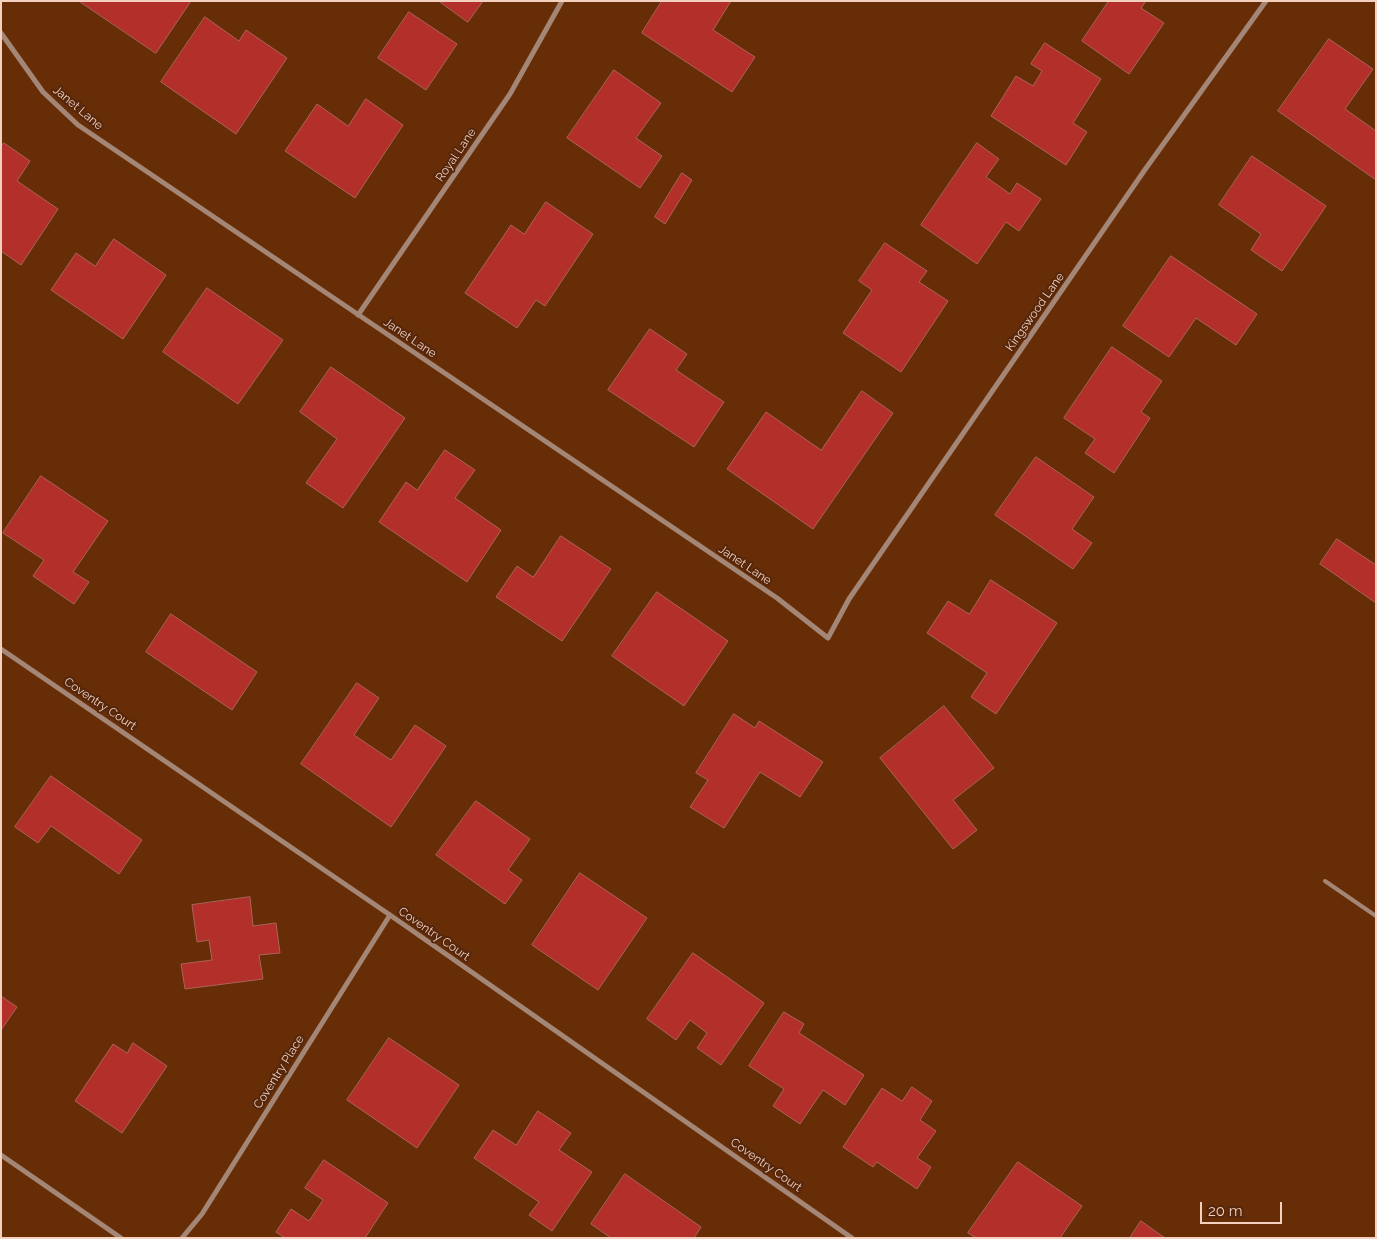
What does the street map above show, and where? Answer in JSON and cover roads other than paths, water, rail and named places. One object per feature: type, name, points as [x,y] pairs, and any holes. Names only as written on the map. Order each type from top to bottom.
[{"type":"street","name":"Royal Lane","points":[[358,315],[510,94],[562,1]]},
{"type":"street","name":"Kingswood Lane","points":[[828,638],[850,600],[1133,188],[1266,1]]},
{"type":"street","name":"Janet Lane","points":[[1,33],[43,92],[78,125],[777,598],[828,638]]},
{"type":"street","name":"Coventry Court","points":[[1,649],[390,915],[852,1238]]},
{"type":"street","name":"Coventry Place","points":[[182,1238],[202,1214],[390,915]]},
{"type":"street","points":[[1,1155],[121,1238]]},
{"type":"lane","points":[[1324,881],[1376,916]]}]
